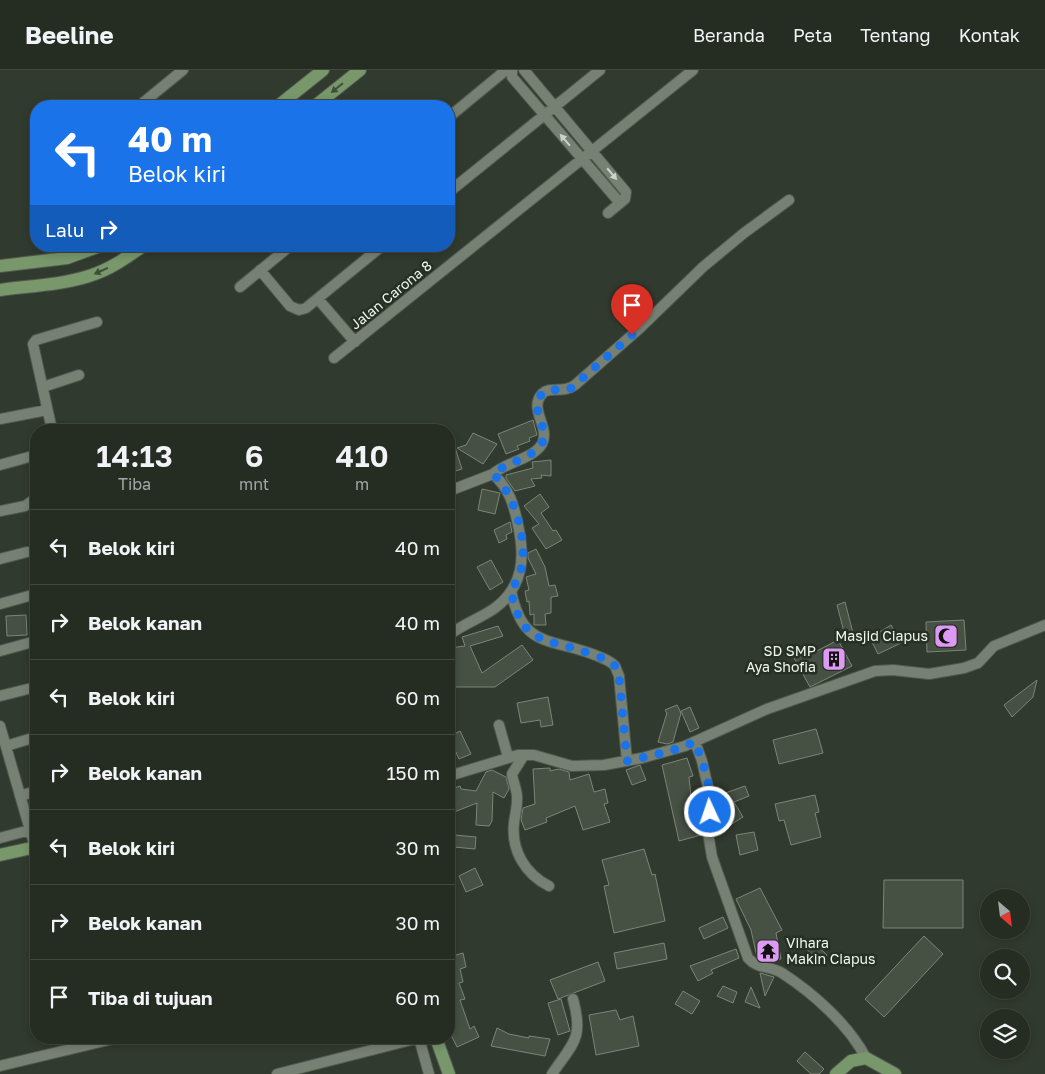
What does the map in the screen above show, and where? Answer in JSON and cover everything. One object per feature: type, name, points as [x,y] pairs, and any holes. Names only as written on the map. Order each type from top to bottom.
[{"type":"street","points":[[146,100],[183,70]]},
{"type":"street","points":[[285,100],[322,70]]},
{"type":"street","points":[[322,100],[360,70]]},
{"type":"street","points":[[455,112],[506,70]]},
{"type":"street","points":[[512,70],[512,77],[620,203]]},
{"type":"street","points":[[524,70],[626,192],[625,198],[608,213]]},
{"type":"street","points":[[455,187],[600,70]]},
{"type":"street","name":"Jalan Carona 8","points":[[334,358],[693,70]]},
{"type":"street","points":[[455,489],[493,474],[534,451],[541,444],[544,432],[537,405],[544,391],[564,391],[575,385],[635,333],[703,267],[744,232],[789,200]]},
{"type":"street","points":[[0,266],[67,258],[84,252]]},
{"type":"street","points":[[0,290],[90,276],[117,264],[134,252]]},
{"type":"street","points":[[240,287],[282,252]]},
{"type":"street","points":[[260,270],[290,306],[299,310],[318,298],[375,252]]},
{"type":"street","points":[[318,298],[355,342]]},
{"type":"street","points":[[50,424],[32,348],[36,340],[97,322]]},
{"type":"street","points":[[43,387],[79,375]]},
{"type":"street","points":[[0,419],[47,410]]},
{"type":"street","points":[[0,465],[30,457]]},
{"type":"street","points":[[455,632],[494,609],[511,591],[521,572],[522,542],[510,497],[506,488],[493,474]]},
{"type":"street","points":[[0,511],[25,506],[30,502]]},
{"type":"street","points":[[0,559],[27,552]]},
{"type":"street","points":[[511,591],[520,621],[530,634],[589,653],[615,666],[619,676],[627,761]]},
{"type":"street","points":[[0,604],[30,596]]},
{"type":"street","points":[[455,774],[508,757],[524,755],[534,755],[572,766],[604,765],[671,751],[767,709],[820,692],[866,674],[884,670],[929,674],[964,668],[978,663],[994,646],[1045,625]]},
{"type":"street","points":[[0,651],[30,643]]},
{"type":"street","points":[[0,696],[30,688]]},
{"type":"street","points":[[499,725],[508,757]]},
{"type":"street","points":[[0,726],[30,830],[0,838]]},
{"type":"street","points":[[6,746],[30,739]]},
{"type":"street","points":[[695,742],[702,761],[711,801],[708,833],[712,857],[748,958],[754,964],[779,971],[803,989],[839,1022],[866,1058],[895,1074]]},
{"type":"street","points":[[524,755],[512,774],[518,799],[514,825],[516,844],[521,861],[528,871],[536,880],[549,886]]},
{"type":"street","points":[[20,796],[30,793]]},
{"type":"street","points":[[0,855],[30,848]]},
{"type":"street","points":[[552,1074],[567,1054],[578,1034],[579,1024],[574,999]]},
{"type":"street","points":[[0,1066],[92,1044]]},
{"type":"street","points":[[277,1074],[395,1044]]},
{"type":"street","points":[[421,1044],[429,1074]]},
{"type":"street","points":[[438,1044],[449,1074]]},
{"type":"street","points":[[836,1074],[851,1061],[866,1058]]},
{"type":"building","points":[[533,420],[537,435],[529,438],[530,441],[517,446],[519,449],[506,454],[498,434]]},
{"type":"building","points":[[473,433],[497,444],[483,464],[457,448],[466,445]]},
{"type":"building","points":[[455,447],[462,469],[455,471]]},
{"type":"building","points":[[551,460],[551,476],[541,475],[542,478],[531,479],[535,486],[515,491],[506,478],[506,475],[533,468],[532,462]]},
{"type":"building","points":[[482,489],[500,493],[495,514],[478,510]]},
{"type":"building","points":[[540,494],[549,507],[541,513],[553,531],[556,530],[562,540],[546,549],[532,528],[539,524],[524,506]]},
{"type":"building","points":[[510,522],[512,532],[506,535],[507,539],[499,543],[494,530]]},
{"type":"building","points":[[536,549],[545,567],[549,586],[555,585],[558,596],[551,597],[551,613],[545,614],[546,625],[534,625],[534,614],[530,615],[529,601],[527,602],[525,591],[529,590],[526,577],[536,574],[528,558],[528,553]]},
{"type":"building","points":[[491,560],[503,582],[490,590],[477,567]]},
{"type":"building","points":[[845,602],[853,633],[845,636],[837,605]]},
{"type":"building","points":[[26,615],[27,635],[7,636],[6,616]]},
{"type":"building","name":"Masjid Ciapus","points":[[964,620],[966,650],[927,652],[926,622]]},
{"type":"building","points":[[891,625],[901,643],[878,654],[870,638]]},
{"type":"building","points":[[498,626],[503,636],[470,646],[482,673],[522,645],[533,660],[495,687],[455,687],[455,647],[465,646],[462,637]]},
{"type":"building","points":[[838,640],[852,666],[810,687],[794,658],[811,649],[813,653]]},
{"type":"building","points":[[1037,680],[1033,697],[1012,717],[1004,705]]},
{"type":"building","points":[[548,697],[553,725],[541,727],[540,720],[521,723],[517,703]]},
{"type":"building","points":[[677,705],[681,713],[673,742],[667,744],[658,742],[667,713],[665,710]]},
{"type":"building","points":[[690,707],[699,728],[690,732],[681,711]]},
{"type":"building","points":[[816,729],[823,753],[779,764],[773,740]]},
{"type":"building","points":[[460,731],[471,754],[459,759],[455,750],[455,734]]},
{"type":"building","points":[[687,758],[693,776],[689,777],[693,817],[698,815],[701,835],[679,841],[662,765]]},
{"type":"building","points":[[640,765],[646,780],[632,785],[626,770]]},
{"type":"building","points":[[550,768],[550,771],[559,769],[569,772],[570,780],[589,774],[594,792],[605,789],[608,803],[604,804],[610,822],[583,830],[575,806],[546,818],[547,822],[525,830],[521,820],[523,808],[535,804],[533,769]]},
{"type":"building","points":[[492,770],[506,777],[509,789],[504,798],[493,792],[492,821],[489,826],[476,825],[477,803],[455,812],[455,788],[460,786],[461,789],[476,791],[486,772]]},
{"type":"building","points":[[745,786],[749,796],[734,802],[743,817],[727,827],[720,815],[724,813],[717,796]]},
{"type":"building","points":[[815,795],[819,812],[815,813],[821,837],[791,845],[784,820],[779,821],[775,804]]},
{"type":"building","points":[[754,832],[758,850],[740,855],[736,835]]},
{"type":"building","points":[[455,835],[476,837],[475,849],[455,847]]},
{"type":"building","points":[[644,849],[652,875],[655,874],[665,921],[614,933],[604,886],[609,885],[602,860]]},
{"type":"building","points":[[475,868],[483,885],[466,892],[459,876]]},
{"type":"building","points":[[884,880],[963,880],[963,928],[883,928]]},
{"type":"building","points":[[760,888],[782,930],[776,933],[781,959],[770,961],[757,957],[751,930],[736,899]]},
{"type":"building","points":[[723,917],[728,928],[704,939],[699,928]]},
{"type":"building","points":[[924,936],[943,954],[884,1017],[865,999]]},
{"type":"building","points":[[811,940],[827,955],[821,962],[805,948]]},
{"type":"building","points":[[664,943],[667,959],[617,969],[614,953]]},
{"type":"building","points":[[736,949],[739,958],[711,970],[713,973],[698,981],[690,966]]},
{"type":"building","points":[[463,953],[466,967],[460,969],[463,982],[459,983],[465,999],[460,1000],[470,1029],[474,1026],[479,1037],[457,1047],[455,1043],[455,955]]},
{"type":"building","points":[[598,962],[605,981],[558,999],[550,980]]},
{"type":"building","points":[[760,973],[774,977],[765,996]]},
{"type":"building","points":[[723,986],[737,992],[733,1003],[717,996]]},
{"type":"building","points":[[751,987],[760,1008],[745,1002]]},
{"type":"building","points":[[683,991],[700,1001],[692,1014],[675,1004]]},
{"type":"building","points":[[561,999],[570,1031],[558,1035],[548,1003]]},
{"type":"building","points":[[616,1010],[620,1020],[633,1016],[639,1046],[596,1055],[589,1015]]},
{"type":"building","points":[[497,1028],[509,1034],[529,1038],[529,1036],[550,1039],[545,1056],[491,1046]]},
{"type":"building","points":[[805,1052],[824,1069],[819,1074],[811,1074],[797,1061]]},
{"type":"place","name":"Masjid Ciapus","points":[[946,636]]},
{"type":"place","name":"SD SMP Aya Shofia","points":[[834,659]]},
{"type":"place","name":"Vihara Makin Ciapus","points":[[768,951]]},
{"type":"route","points":[[632,335],[570,389],[564,391],[544,391],[537,405],[544,432],[541,444],[534,451],[493,474],[506,488],[514,507],[524,552],[521,572],[511,591],[520,621],[530,634],[608,660],[615,666],[619,676],[627,761],[671,751],[695,742],[708,784],[711,801],[710,812]]}]
